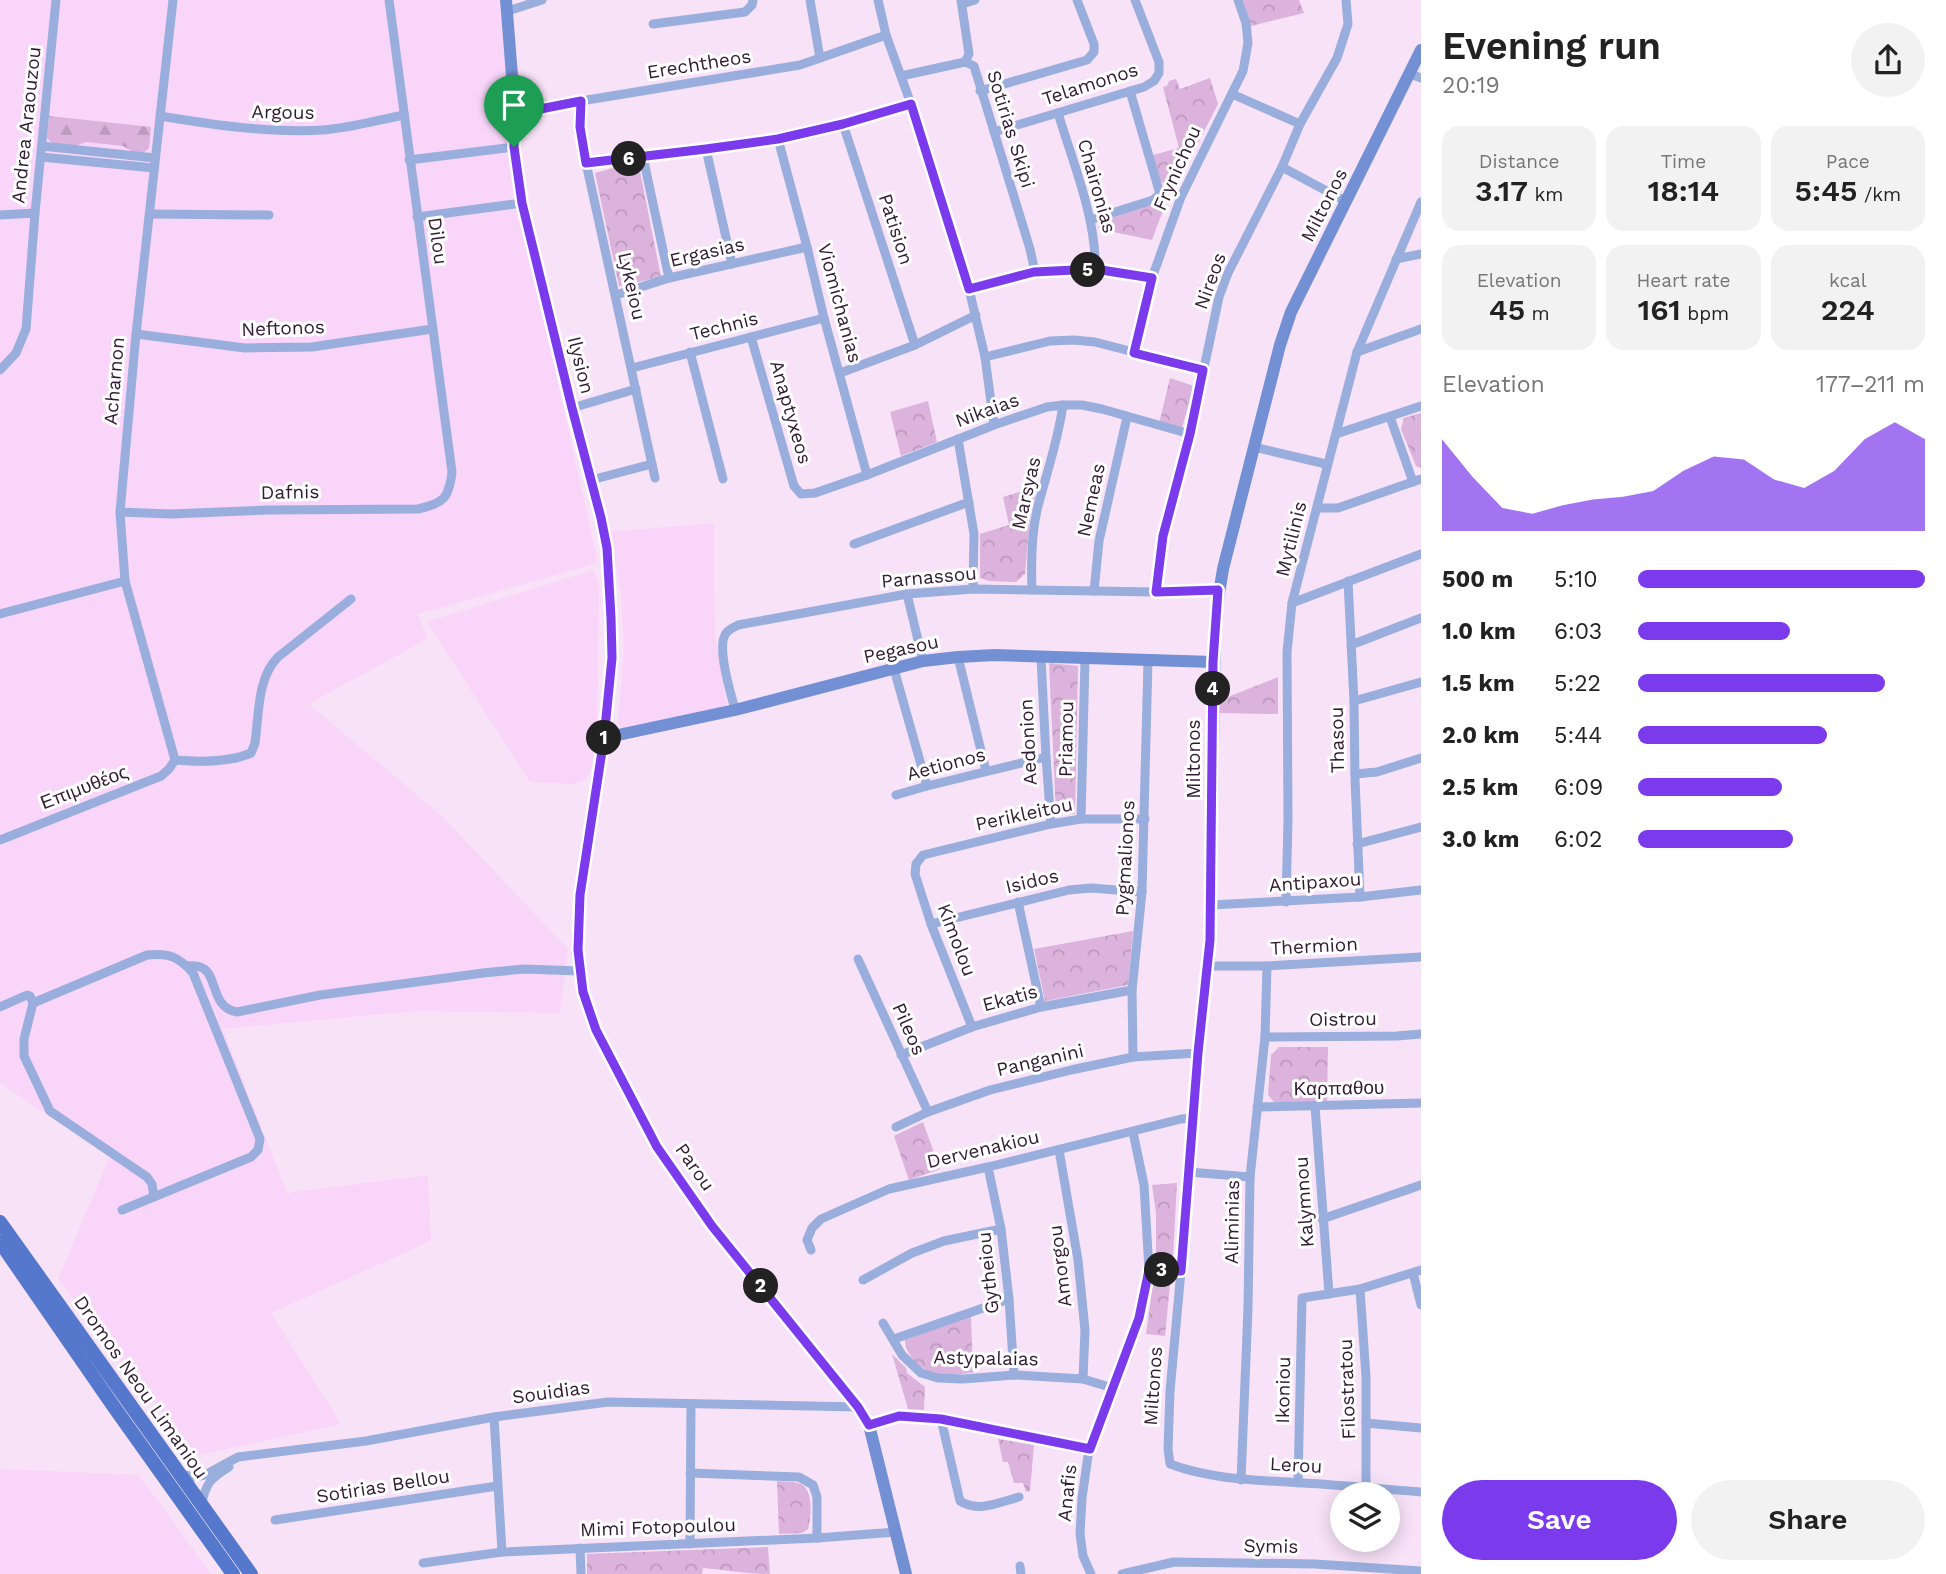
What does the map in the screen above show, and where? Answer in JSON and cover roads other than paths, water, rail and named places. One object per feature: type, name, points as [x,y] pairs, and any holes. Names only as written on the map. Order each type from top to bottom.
[{"type":"main road","name":"Dromos Neou Limaniou","points":[[0,1222],[251,1574]]},
{"type":"main road","name":"Dromos Neou Limaniou","points":[[0,1242],[233,1574]]},
{"type":"street","name":"Andrea Araouzou","points":[[0,370],[16,353],[26,329],[56,0]]},
{"type":"street","name":"Acharnon","points":[[173,0],[136,334],[120,512],[125,581],[174,760]]},
{"type":"street","name":"Dilou","points":[[388,0],[452,472],[450,486]]},
{"type":"street","points":[[507,5],[542,0]]},
{"type":"street","points":[[653,24],[745,12],[753,0]]},
{"type":"street","points":[[810,0],[820,58]]},
{"type":"street","points":[[878,0],[886,35],[911,104],[969,289],[985,356],[993,425]]},
{"type":"street","points":[[961,2],[975,0]]},
{"type":"street","points":[[980,91],[1087,60],[1094,52],[1094,44],[1077,0]]},
{"type":"street","name":"Telamonos","points":[[994,132],[1130,91],[1154,81],[1159,73],[1157,53],[1135,0]]},
{"type":"street","name":"Frynichou","points":[[1134,353],[1152,278],[1181,197],[1243,71],[1248,43],[1246,23],[1238,0]]},
{"type":"street","name":"Nireos","points":[[1156,592],[1163,536],[1190,434],[1219,298],[1228,273],[1282,167],[1300,124],[1337,58],[1348,24],[1346,0]]},
{"type":"street","name":"Sotirias Skipi","points":[[961,2],[969,54],[965,62],[974,66],[1030,248],[1034,272]]},
{"type":"street","name":"Ilysion","points":[[507,5],[515,114],[514,147],[522,203],[607,548],[612,658],[604,738]]},
{"type":"street","name":"Erechtheos","points":[[515,114],[800,65],[886,35]]},
{"type":"street","name":"Miltonos","points":[[1170,1464],[1170,1391],[1212,905],[1213,662],[1218,590],[1280,345],[1291,312],[1416,76],[1421,50]]},
{"type":"street","points":[[901,76],[965,62]]},
{"type":"street","points":[[1090,220],[1153,200],[1160,194],[1130,91]]},
{"type":"street","points":[[1232,94],[1300,124]]},
{"type":"street","name":"Lykeiou","points":[[581,101],[580,127],[586,163],[655,478]]},
{"type":"street","points":[[586,163],[778,139],[911,104]]},
{"type":"street","name":"Chaironias","points":[[1058,113],[1090,220],[1096,248],[1095,269]]},
{"type":"street","name":"Argous","points":[[160,116],[235,128],[282,131],[326,130],[404,115]]},
{"type":"street","name":"Patision","points":[[843,124],[915,345]]},
{"type":"street","name":"Viomichanias","points":[[778,139],[867,475]]},
{"type":"street","points":[[42,146],[154,163]]},
{"type":"street","points":[[410,160],[514,147]]},
{"type":"street","points":[[706,149],[732,264]]},
{"type":"street","points":[[41,157],[154,163]]},
{"type":"street","points":[[643,157],[669,278]]},
{"type":"street","points":[[1282,167],[1348,202]]},
{"type":"street","name":"Mytilinis","points":[[1286,902],[1289,820],[1287,652],[1292,603],[1357,352],[1421,202]]},
{"type":"street","points":[[417,217],[522,203]]},
{"type":"street","points":[[0,215],[35,214]]},
{"type":"street","points":[[150,214],[269,215]]},
{"type":"street","name":"Ergasias","points":[[616,295],[669,278],[807,247]]},
{"type":"street","points":[[1396,259],[1421,254]]},
{"type":"street","points":[[969,289],[1034,272],[1095,269],[1152,278]]},
{"type":"street","points":[[840,373],[915,345],[976,315]]},
{"type":"street","name":"Technis","points":[[632,368],[824,318]]},
{"type":"street","name":"Neftonos","points":[[136,334],[245,348],[272,348],[312,347],[432,329]]},
{"type":"street","points":[[1357,352],[1421,329]]},
{"type":"street","name":"Anaptyxeos","points":[[751,337],[794,486],[801,494]]},
{"type":"street","points":[[985,356],[1050,341],[1074,340],[1095,342],[1203,370]]},
{"type":"street","points":[[690,352],[723,478]]},
{"type":"street","points":[[572,408],[636,389]]},
{"type":"street","name":"Marsyas","points":[[1031,590],[1031,555],[1037,512],[1060,429],[1063,405]]},
{"type":"street","name":"Nikaias","points":[[801,494],[815,493],[867,475],[993,425],[1047,407],[1082,405],[1190,434]]},
{"type":"street","points":[[1336,434],[1421,406]]},
{"type":"street","name":"Nemeas","points":[[1094,591],[1099,541],[1127,417]]},
{"type":"street","points":[[1317,508],[1338,508],[1417,480],[1390,417]]},
{"type":"street","points":[[958,439],[974,534],[973,589]]},
{"type":"street","points":[[1255,447],[1326,464]]},
{"type":"street","points":[[592,480],[652,464]]},
{"type":"street","name":"Dafnis","points":[[120,512],[171,514],[418,509],[437,504],[450,486]]},
{"type":"street","points":[[854,544],[969,502]]},
{"type":"street","points":[[1292,603],[1421,554]]},
{"type":"street","points":[[0,614],[125,581]]},
{"type":"street","name":"Thasou","points":[[1348,581],[1360,897]]},
{"type":"street","name":"Parnassou","points":[[735,710],[722,648],[723,636],[738,625],[906,594],[973,589],[1156,592],[1218,590]]},
{"type":"street","points":[[906,594],[923,661]]},
{"type":"street","points":[[174,760],[192,762],[236,758],[251,753],[269,666],[351,599]]},
{"type":"street","points":[[1351,645],[1421,618]]},
{"type":"street","name":"Pegasou","points":[[604,738],[735,710],[923,661],[995,655],[1213,662]]},
{"type":"street","points":[[958,657],[986,771]]},
{"type":"street","name":"Aedonion","points":[[1041,658],[1051,824]]},
{"type":"street","name":"Priamou","points":[[1081,819],[1085,659]]},
{"type":"street","name":"Pygmalionos","points":[[1133,1057],[1132,990],[1142,892],[1148,661]]},
{"type":"street","points":[[894,669],[928,786]]},
{"type":"street","points":[[1354,701],[1421,682]]},
{"type":"street","name":"Parou","points":[[604,738],[580,895],[578,950],[583,992],[596,1030],[657,1147],[712,1226],[858,1407],[869,1425],[906,1574]]},
{"type":"street","name":"Aetionos","points":[[896,795],[1046,757]]},
{"type":"street","points":[[1355,774],[1377,772],[1421,758]]},
{"type":"street","name":"Επιμυθέος","points":[[0,840],[161,776],[174,760]]},
{"type":"street","name":"Perikleitou","points":[[916,864],[923,855],[1051,824],[1081,819],[1145,819]]},
{"type":"street","points":[[1357,844],[1421,828]]},
{"type":"street","name":"Kimolou","points":[[916,864],[915,874],[931,924],[972,1027]]},
{"type":"street","name":"Isidos","points":[[931,924],[1069,890],[1091,888],[1142,892]]},
{"type":"street","name":"Antipaxou","points":[[1212,905],[1360,897],[1421,890]]},
{"type":"street","points":[[1018,902],[1041,1007]]},
{"type":"street","points":[[33,1003],[147,954],[164,954],[183,960],[193,973],[260,1139],[258,1150],[251,1157],[122,1210]]},
{"type":"street","name":"Thermion","points":[[1208,966],[1267,966],[1421,957]]},
{"type":"street","name":"Pileos","points":[[858,959],[928,1112]]},
{"type":"street","points":[[188,966],[194,965],[209,973],[221,1004],[228,1010],[237,1012],[320,995],[483,974],[524,970],[580,971]]},
{"type":"street","name":"Aliminias","points":[[1241,1480],[1250,1177],[1265,1037],[1267,966]]},
{"type":"street","name":"Ekatis","points":[[901,1055],[972,1027],[1041,1007],[1132,990]]},
{"type":"street","points":[[0,1007],[30,996],[33,1003],[24,1040],[24,1056],[50,1111],[147,1177],[152,1184],[153,1197]]},
{"type":"street","name":"Oistrou","points":[[1265,1037],[1421,1034]]},
{"type":"street","name":"Panganini","points":[[896,1127],[928,1112],[990,1090],[1071,1070],[1133,1057],[1198,1053]]},
{"type":"street","name":"Καρπαθου","points":[[1257,1107],[1421,1103]]},
{"type":"street","name":"Kalymnou","points":[[1315,1106],[1329,1294]]},
{"type":"street","name":"Dervenakiou","points":[[811,1250],[807,1240],[811,1228],[821,1219],[889,1189],[1193,1118]]},
{"type":"street","name":"Anafis","points":[[1091,1574],[1083,1556],[1080,1534],[1082,1498],[1090,1449],[1139,1318],[1149,1270],[1144,1185],[1133,1132]]},
{"type":"street","name":"Amorgou","points":[[1059,1150],[1078,1260],[1084,1330],[1083,1379]]},
{"type":"street","name":"Gytheiou","points":[[988,1167],[1001,1229],[1014,1375]]},
{"type":"street","points":[[1189,1172],[1250,1177]]},
{"type":"street","points":[[1322,1219],[1421,1185]]},
{"type":"street","points":[[863,1280],[912,1253],[944,1241],[1001,1229]]},
{"type":"street","points":[[1149,1270],[1181,1271]]},
{"type":"street","points":[[1329,1294],[1360,1289],[1417,1272],[1421,1305]]},
{"type":"street","name":"Filostratou","points":[[1360,1289],[1366,1377],[1366,1482]]},
{"type":"street","name":"Ikoniou","points":[[1298,1483],[1302,1298],[1329,1294]]},
{"type":"street","points":[[894,1339],[1009,1299]]},
{"type":"street","name":"Astypalaias","points":[[883,1323],[902,1355],[921,1373],[938,1378],[1014,1375],[1083,1379],[1113,1388]]},
{"type":"street","name":"Souidias","points":[[180,1474],[194,1477],[205,1475],[238,1457],[366,1441],[494,1417],[608,1402],[858,1407]]},
{"type":"street","points":[[690,1544],[691,1404]]},
{"type":"street","points":[[869,1425],[899,1416],[941,1419],[1090,1449]]},
{"type":"street","points":[[494,1417],[502,1552]]},
{"type":"street","points":[[941,1419],[960,1501],[968,1506],[982,1507],[1019,1497]]},
{"type":"street","points":[[1366,1423],[1421,1428]]},
{"type":"street","name":"Souidias","points":[[202,1505],[204,1490],[209,1482],[226,1469],[253,1455]]},
{"type":"street","name":"Lerou","points":[[1170,1464],[1207,1475],[1241,1480],[1330,1485]]},
{"type":"street","points":[[690,1473],[799,1477],[813,1485],[817,1497],[817,1538]]},
{"type":"street","name":"Sotirias Bellou","points":[[275,1520],[497,1486]]},
{"type":"street","name":"Lerou","points":[[1400,1490],[1421,1492]]},
{"type":"street","name":"Mimi Fotopoulou","points":[[423,1563],[502,1552],[896,1532]]},
{"type":"street","points":[[580,1548],[582,1574]]},
{"type":"street","name":"Symis","points":[[1122,1574],[1174,1562],[1315,1564],[1421,1571]]},
{"type":"street","points":[[1188,1563],[1188,1574]]}]
